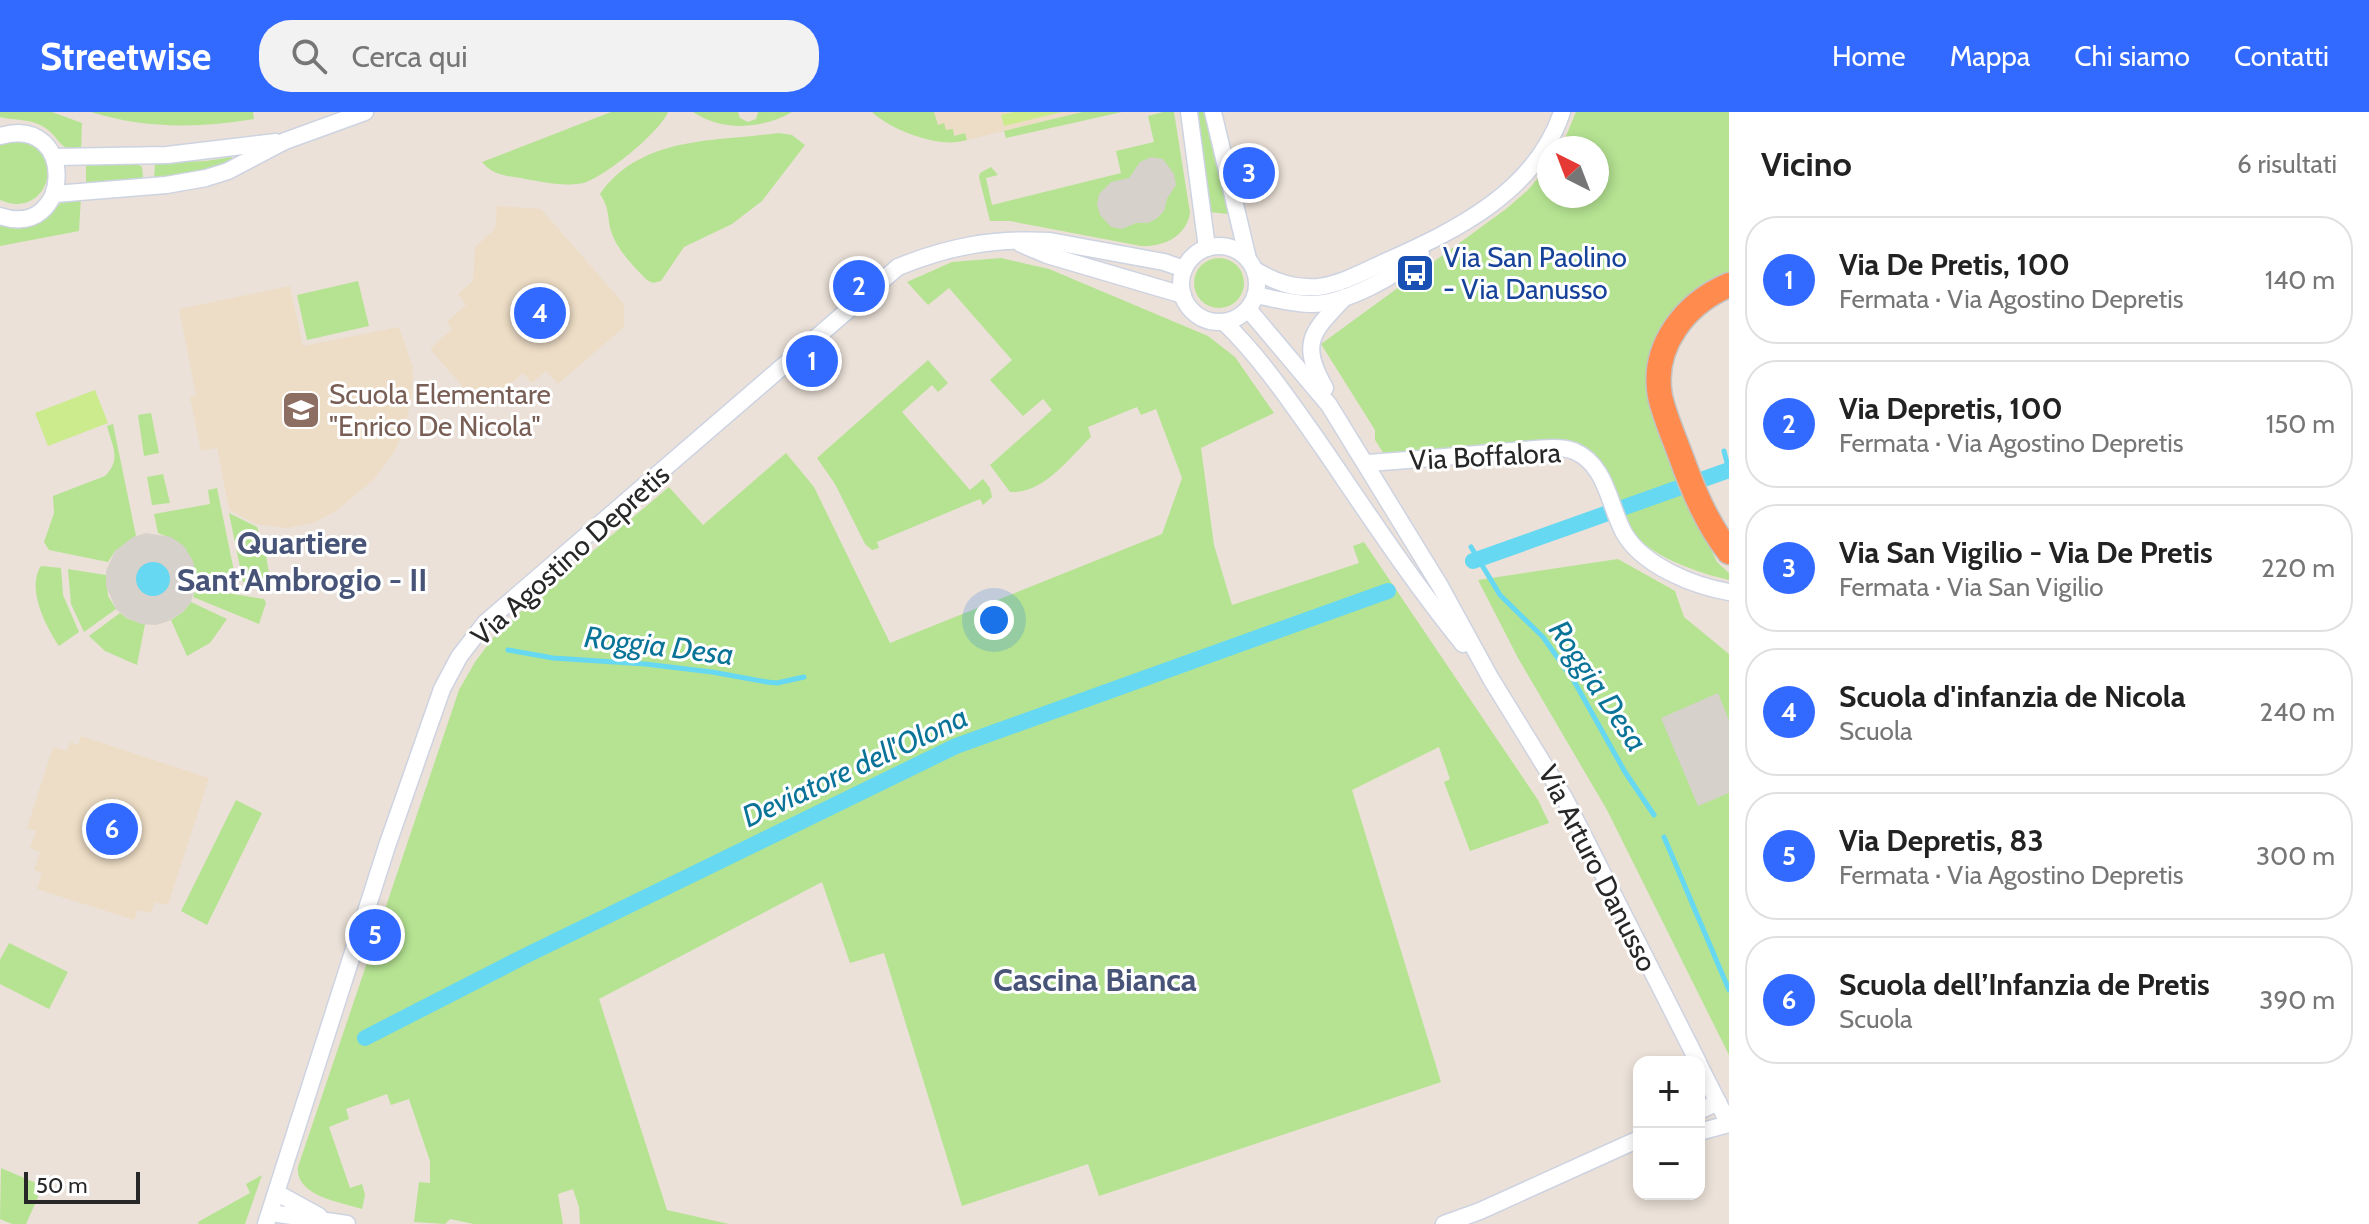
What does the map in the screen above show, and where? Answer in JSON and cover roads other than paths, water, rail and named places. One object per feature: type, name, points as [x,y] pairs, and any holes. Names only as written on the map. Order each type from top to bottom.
[{"type":"highway","points":[[1729,285],[1713,292],[1682,317],[1671,333],[1659,372],[1660,395],[1701,510],[1729,552]]},
{"type":"street","points":[[55,194],[166,185],[206,178],[228,171],[285,141],[365,112]]},
{"type":"street","points":[[1189,112],[1207,248]]},
{"type":"street","points":[[1213,112],[1252,265],[1257,283],[1252,302],[1237,317],[1224,322],[1204,319],[1196,314],[1183,295],[1184,269],[1190,259],[1207,248],[1229,247],[1252,265],[1286,286],[1318,287],[1349,278],[1444,233],[1507,192],[1533,166],[1546,147],[1562,112]]},
{"type":"street","points":[[0,216],[15,219],[31,216],[45,208],[55,194],[58,174],[54,157],[36,138],[3,132]]},
{"type":"street","points":[[54,157],[167,155],[285,141]]},
{"type":"street","points":[[1252,302],[1314,304],[1345,297],[1380,281],[1417,258],[1444,233]]},
{"type":"street","name":"Via Agostino Depretis","points":[[1016,241],[1047,255],[1183,295]]},
{"type":"street","name":"Via Agostino Depretis","points":[[269,1218],[387,846],[442,689],[468,646],[496,614],[898,267],[964,245],[1050,241],[1164,262],[1184,269]]},
{"type":"street","points":[[1329,405],[1327,390],[1309,354],[1315,332],[1345,297]]},
{"type":"street","name":"Via Arturo Danusso","points":[[1252,302],[1329,405],[1366,463],[1440,586],[1491,679],[1565,799],[1694,1056]]},
{"type":"street","name":"Via Arturo Danusso","points":[[1224,322],[1244,342],[1297,412],[1424,596],[1491,679]]},
{"type":"street","points":[[1297,412],[1299,402],[1311,394],[1329,405]]},
{"type":"street","name":"Via Boffalora","points":[[1366,463],[1537,449],[1571,450],[1584,456],[1595,468],[1625,535],[1646,556],[1666,569],[1715,590],[1729,592]]},
{"type":"street","name":"Via Arturo Danusso","points":[[1705,1077],[1729,1124]]},
{"type":"street","points":[[1705,1108],[1718,1102]]},
{"type":"street","points":[[1705,1130],[1729,1124]]},
{"type":"street","points":[[1444,1224],[1480,1211],[1633,1142]]},
{"type":"street","points":[[1596,1160],[1633,1151]]},
{"type":"street","points":[[277,1193],[327,1220]]},
{"type":"street","points":[[269,1218],[327,1220],[347,1224]]},
{"type":"water","points":[[153,562],[165,567],[170,579],[165,591],[153,596],[141,591],[136,579],[141,567]]},
{"type":"waterway","points":[[1724,451],[1729,470]]},
{"type":"waterway","points":[[1473,561],[1729,470]]},
{"type":"waterway","name":"Roggia Desa","points":[[1471,547],[1500,595],[1543,637],[1574,681],[1625,772],[1654,815]]},
{"type":"waterway","name":"Deviatore dell'Olona","points":[[365,1038],[523,957],[956,746],[1388,591]]},
{"type":"waterway","name":"Roggia Desa","points":[[508,650],[553,658],[712,672],[777,683],[804,677]]},
{"type":"waterway","name":"Roggia Desa","points":[[1664,837],[1729,990]]},
{"type":"place","name":"Via San Vigilio - Via De Pretis","points":[[1249,173]]},
{"type":"place","name":"Via San Paolino - Via Danusso","points":[[1415,273]]},
{"type":"place","name":"Via Depretis, 100","points":[[859,286]]},
{"type":"place","name":"Scuola d'infanzia de Nicola","points":[[540,313]]},
{"type":"place","name":"Via De Pretis, 100","points":[[812,361]]},
{"type":"place","name":"Scuola Elementare \"Enrico De Nicola\"","points":[[301,410]]},
{"type":"place","name":"Scuola dell’Infanzia de Pretis","points":[[112,829]]},
{"type":"place","name":"Via Depretis, 83","points":[[375,935]]},
{"type":"district","name":"Quartiere Sant'Ambrogio - II","points":[[302,562]]},
{"type":"district","name":"Cascina Bianca","points":[[1095,980]]}]
